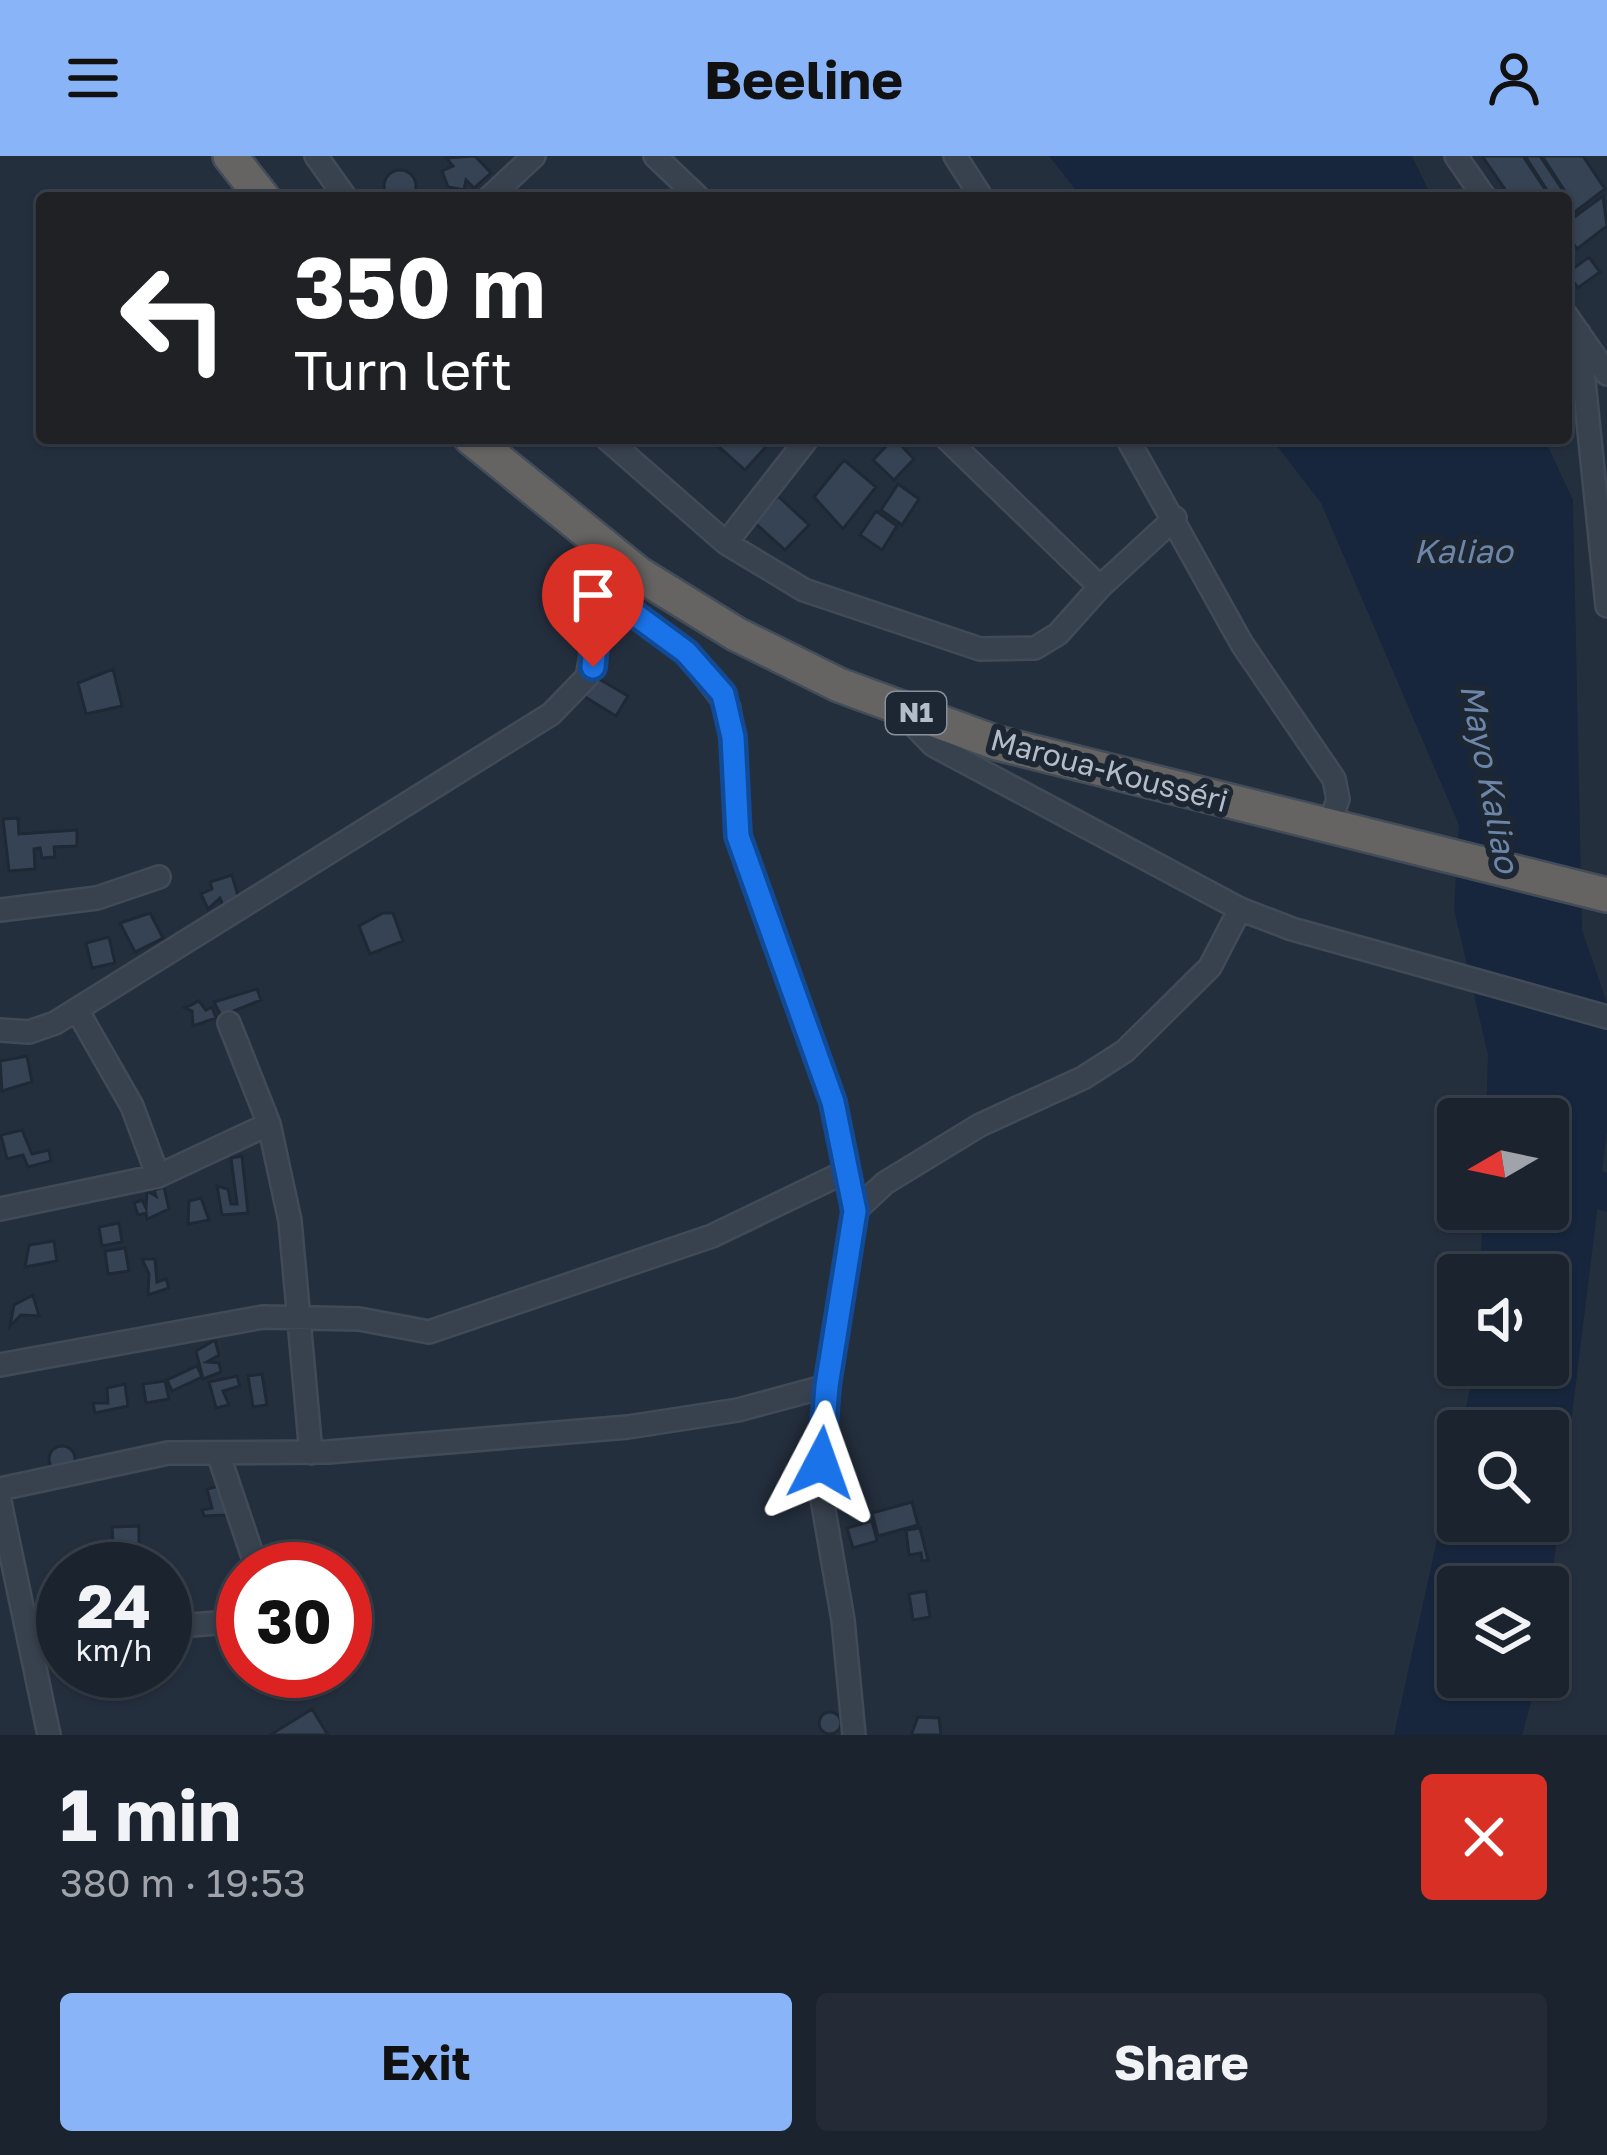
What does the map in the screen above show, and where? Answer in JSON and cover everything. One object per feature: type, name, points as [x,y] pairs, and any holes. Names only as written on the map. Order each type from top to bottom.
[{"type":"highway","points":[[230,156],[258,192]]},
{"type":"highway","name":"Maroua-Kousséri","points":[[478,444],[639,574],[736,634],[839,685],[997,743],[1604,894]]},
{"type":"street","points":[[316,156],[342,192]]},
{"type":"street","points":[[495,192],[534,156]]},
{"type":"street","points":[[655,156],[693,192]]},
{"type":"street","points":[[955,156],[978,192]]},
{"type":"street","points":[[1456,156],[1481,192]]},
{"type":"street","points":[[1572,324],[1607,374]]},
{"type":"street","points":[[1572,324],[1607,606]]},
{"type":"street","points":[[613,444],[726,543],[805,590],[980,650],[1035,648],[1058,634],[1100,586],[1175,518]]},
{"type":"street","points":[[726,543],[803,444]]},
{"type":"street","points":[[952,444],[1100,586]]},
{"type":"street","points":[[1131,444],[1242,644],[1334,779],[1338,799],[1329,826]]},
{"type":"street","points":[[0,1030],[29,1032],[77,1010],[551,714],[587,676],[597,625],[639,574]]},
{"type":"street","points":[[618,602],[686,652],[729,708],[738,836],[833,1102],[855,1211],[827,1386],[821,1493],[843,1620],[854,1735]]},
{"type":"street","points":[[896,706],[905,722],[933,745],[1240,909],[1292,929],[1607,1017]]},
{"type":"street","points":[[0,910],[97,898],[159,877]]},
{"type":"street","points":[[855,1211],[885,1183],[980,1125],[1083,1078],[1125,1051],[1210,967],[1240,909]]},
{"type":"street","points":[[77,1010],[132,1106],[158,1176]]},
{"type":"street","points":[[229,1023],[269,1124],[290,1221],[311,1453]]},
{"type":"street","points":[[0,1209],[158,1176],[269,1124]]},
{"type":"street","points":[[0,1365],[241,1321],[359,1318],[429,1332],[712,1236],[847,1172]]},
{"type":"street","points":[[0,1489],[168,1453],[311,1453],[628,1427],[738,1410],[827,1386]]},
{"type":"street","points":[[218,1453],[248,1542]]},
{"type":"street","points":[[0,1502],[49,1735]]},
{"type":"street","points":[[29,1637],[36,1637]]},
{"type":"water","points":[[1049,156],[1412,156],[1429,192],[1077,192]]},
{"type":"water","name":"Kaliao","points":[[1276,444],[1547,444],[1573,500],[1582,930],[1607,1003],[1607,1131],[1569,1440],[1569,1410],[1465,1410],[1471,1386],[1569,1386],[1569,1254],[1481,1254],[1482,1230],[1569,1230],[1569,1098],[1487,1098],[1488,1055],[1454,909],[1459,825],[1321,503]]},
{"type":"water","name":"Kaliao","points":[[1437,1540],[1556,1542],[1553,1566],[1437,1566],[1437,1698],[1532,1698],[1522,1735],[1394,1735]]},
{"type":"building","points":[[475,156],[491,173],[474,188],[466,180],[464,190],[448,187],[442,171],[453,166],[446,158]]},
{"type":"building","points":[[1482,156],[1523,156],[1547,192],[1507,192]]},
{"type":"building","points":[[1525,156],[1540,156],[1564,192],[1548,192]]},
{"type":"building","points":[[1542,156],[1583,156],[1605,189],[1572,214],[1572,192],[1565,192]]},
{"type":"building","points":[[394,171],[406,171],[415,180],[415,192],[385,192],[385,180]]},
{"type":"building","points":[[1603,196],[1607,226],[1577,249],[1572,242],[1572,219]]},
{"type":"building","points":[[1589,257],[1600,272],[1578,288],[1572,269]]},
{"type":"building","points":[[716,444],[768,444],[745,470]]},
{"type":"building","points":[[888,444],[900,444],[914,459],[894,480],[873,460]]},
{"type":"building","points":[[844,460],[876,487],[843,529],[814,497]]},
{"type":"building","points":[[898,484],[919,499],[902,525],[881,510]]},
{"type":"building","points":[[778,496],[809,525],[785,550],[754,522]]},
{"type":"building","points":[[876,511],[897,526],[882,550],[860,535]]},
{"type":"building","points":[[113,669],[122,706],[86,714],[78,683]]},
{"type":"building","points":[[594,676],[628,696],[616,716],[582,695]]},
{"type":"building","points":[[18,818],[19,834],[77,830],[77,846],[54,847],[55,857],[42,858],[40,848],[34,849],[35,869],[9,871],[3,819]]},
{"type":"building","points":[[232,875],[241,906],[224,908],[220,898],[208,909],[201,894],[212,889],[210,882]]},
{"type":"building","points":[[150,913],[163,938],[135,952],[120,923]]},
{"type":"building","points":[[393,913],[403,941],[370,954],[359,926]]},
{"type":"building","points":[[109,937],[115,963],[92,968],[86,943]]},
{"type":"building","points":[[257,989],[261,1000],[221,1016],[214,1002]]},
{"type":"building","points":[[199,1001],[206,1010],[212,1007],[216,1018],[193,1026],[192,1011],[185,1008]]},
{"type":"building","points":[[27,1056],[32,1082],[2,1091],[0,1061]]},
{"type":"building","points":[[22,1130],[32,1154],[49,1150],[51,1161],[28,1167],[23,1155],[7,1159],[1,1135]]},
{"type":"building","points":[[242,1156],[248,1213],[222,1215],[217,1186],[228,1189],[231,1204],[237,1204],[231,1158]]},
{"type":"building","points":[[164,1187],[169,1209],[147,1219],[146,1213],[138,1215],[134,1203],[142,1200],[146,1208],[147,1191],[156,1196],[154,1190]]},
{"type":"building","points":[[201,1198],[209,1220],[188,1224],[189,1201]]},
{"type":"building","points":[[119,1223],[122,1242],[102,1246],[99,1227]]},
{"type":"building","points":[[54,1241],[57,1261],[25,1267],[29,1245]]},
{"type":"building","points":[[125,1248],[129,1271],[108,1274],[105,1251]]},
{"type":"building","points":[[142,1259],[155,1259],[157,1282],[166,1279],[169,1288],[148,1295],[149,1274]]},
{"type":"building","points":[[33,1295],[39,1316],[21,1315],[10,1326],[14,1305]]},
{"type":"building","points":[[215,1340],[219,1355],[207,1362],[219,1363],[221,1372],[203,1379],[196,1351]]},
{"type":"building","points":[[197,1366],[202,1377],[172,1391],[167,1380]]},
{"type":"building","points":[[262,1374],[267,1405],[253,1407],[248,1376]]},
{"type":"building","points":[[237,1376],[240,1386],[223,1391],[229,1405],[216,1408],[209,1382]]},
{"type":"building","points":[[165,1381],[169,1399],[146,1403],[143,1384]]},
{"type":"building","points":[[125,1384],[128,1406],[95,1413],[93,1403],[108,1403],[107,1388]]},
{"type":"building","points":[[62,1446],[75,1459],[62,1472],[49,1459]]},
{"type":"building","points":[[219,1486],[228,1515],[204,1516],[202,1510],[212,1508],[207,1489]]},
{"type":"building","points":[[912,1502],[918,1525],[878,1536],[872,1513]]},
{"type":"building","points":[[872,1521],[877,1541],[853,1548],[847,1528]]},
{"type":"building","points":[[139,1526],[139,1542],[113,1542],[112,1527]]},
{"type":"building","points":[[920,1528],[928,1560],[922,1561],[921,1553],[909,1555],[906,1530]]},
{"type":"building","points":[[926,1591],[930,1617],[913,1620],[909,1594]]},
{"type":"building","points":[[312,1709],[328,1735],[270,1735]]},
{"type":"building","points":[[830,1712],[841,1723],[830,1734],[819,1723]]},
{"type":"building","points":[[918,1717],[939,1718],[941,1735],[911,1735]]},
{"type":"waterway","points":[[1601,1188],[1607,1195]]},
{"type":"route","points":[[593,667],[597,625],[618,602],[686,652],[723,694],[729,708],[738,836],[833,1102],[855,1211],[827,1386],[821,1463]]},
{"type":"water label","name":"Mayo Kaliao","points":[[1490,778]]}]
